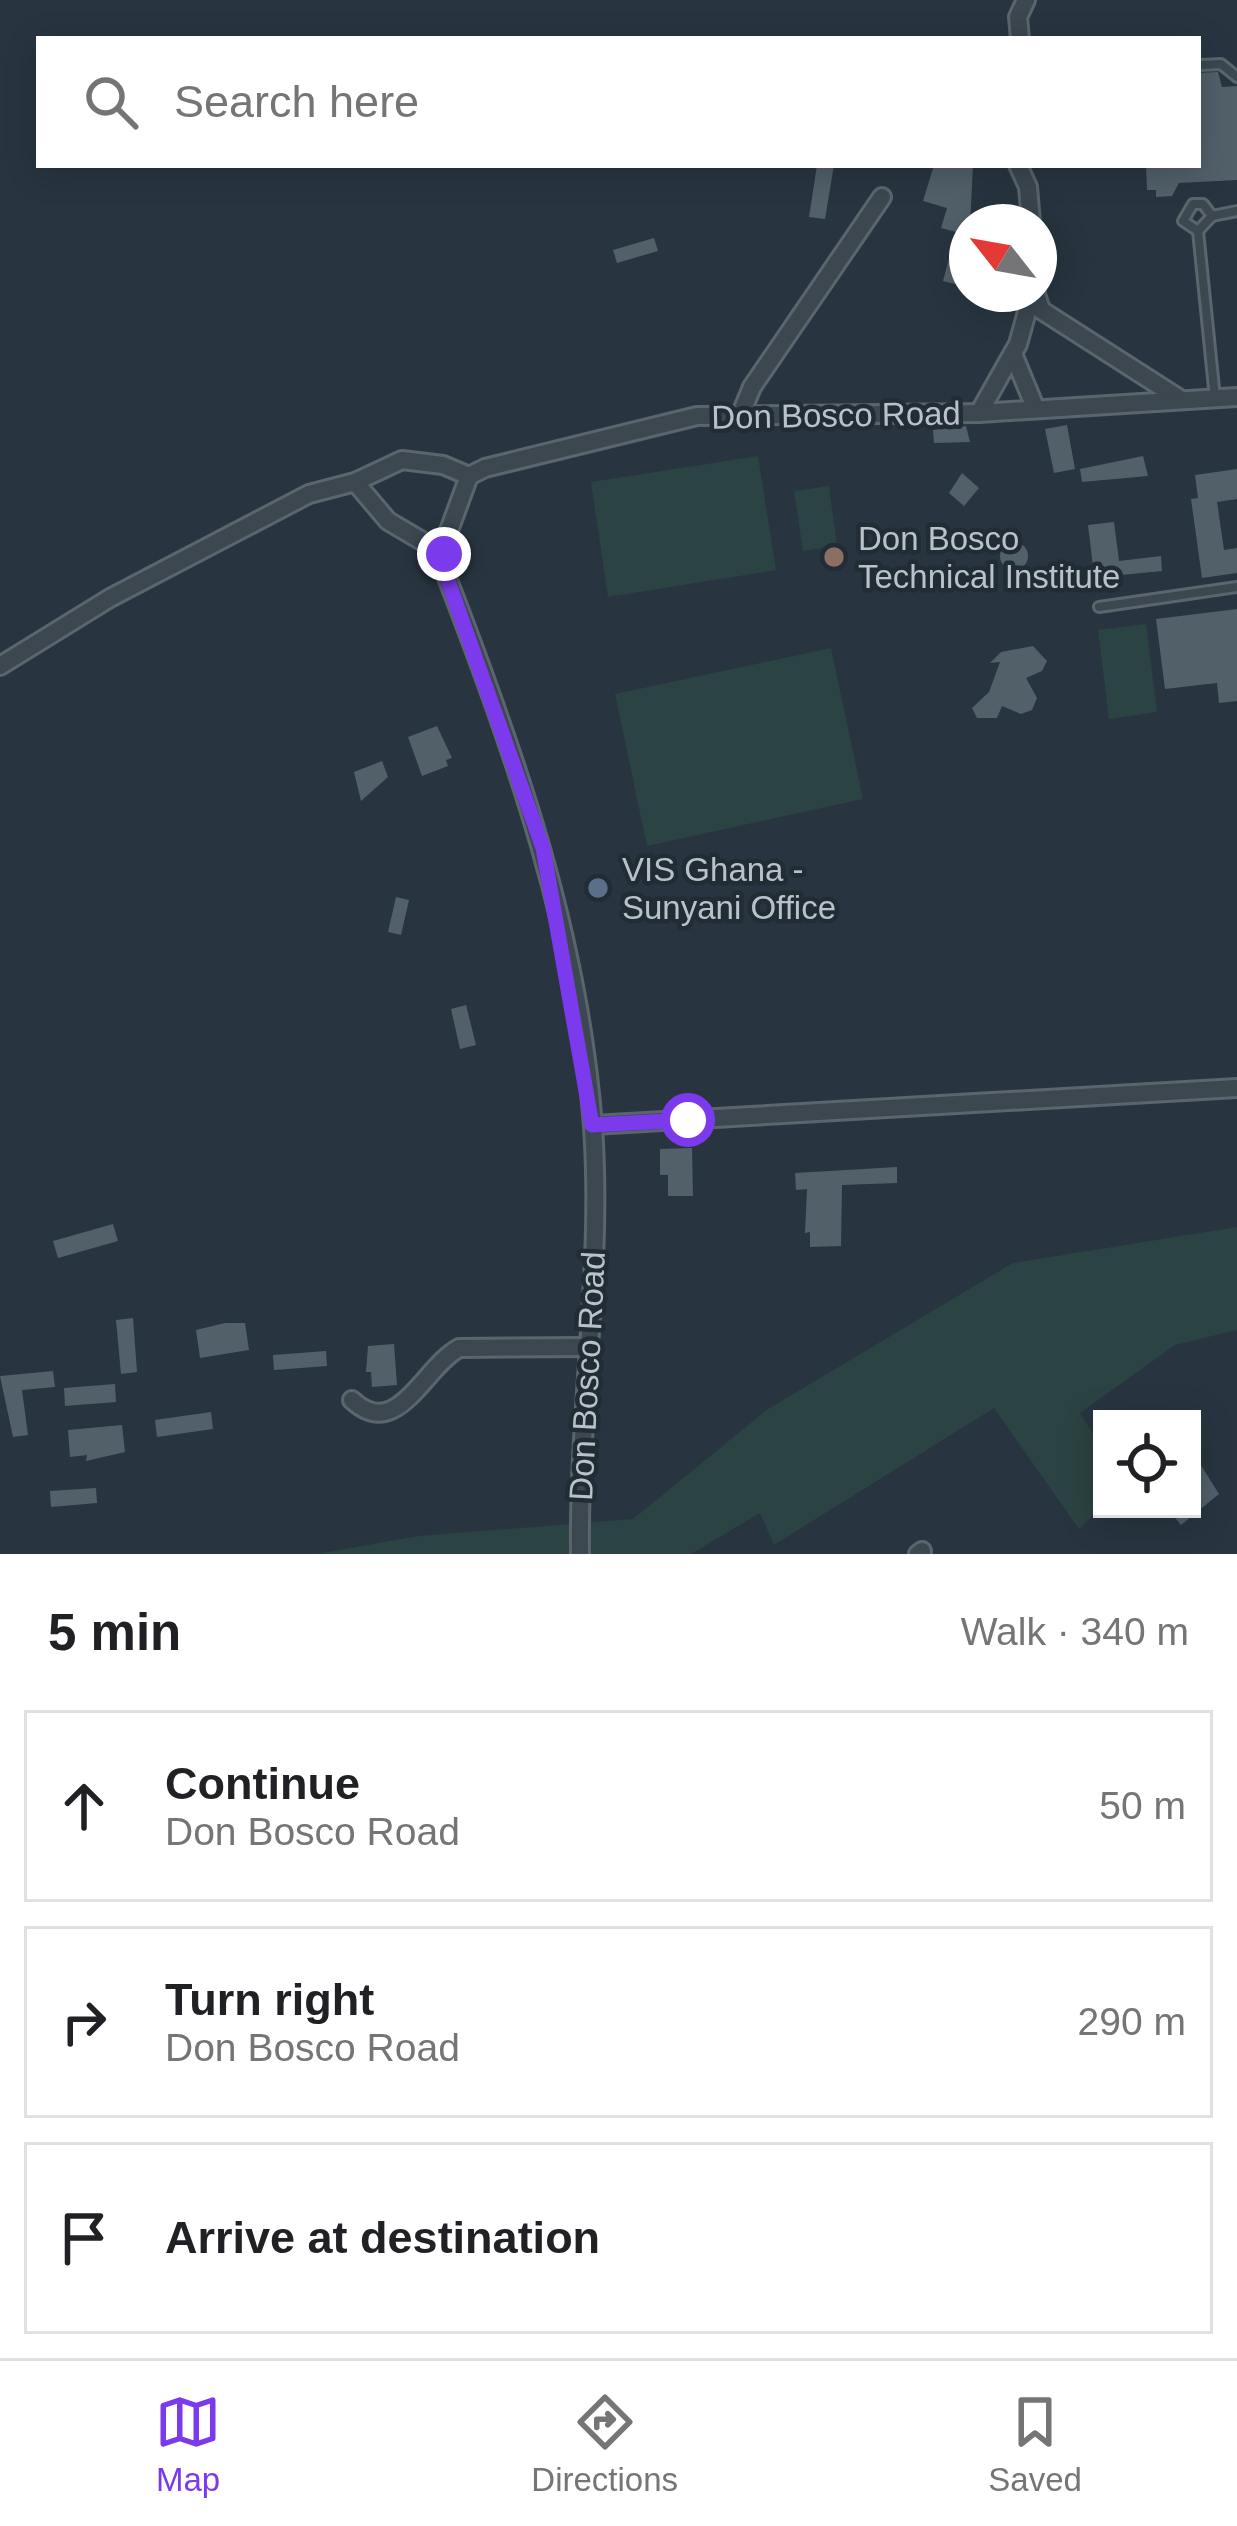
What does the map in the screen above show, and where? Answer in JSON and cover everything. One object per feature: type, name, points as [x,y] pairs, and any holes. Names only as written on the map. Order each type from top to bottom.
[{"type":"street","points":[[1020,36],[1018,17],[1026,0]]},
{"type":"street","points":[[1019,168],[1029,204]]},
{"type":"street","points":[[740,416],[752,387],[882,197]]},
{"type":"street","points":[[979,413],[1013,354],[1028,312]]},
{"type":"street","points":[[1044,312],[1181,400]]},
{"type":"street","points":[[1013,354],[1035,406]]},
{"type":"street","name":"Don Bosco Road","points":[[470,476],[485,468],[697,416],[979,413],[1237,397]]},
{"type":"street","points":[[0,666],[82,614],[277,508],[355,482],[401,460],[443,465],[470,476],[444,554],[388,521],[355,482]]},
{"type":"street","name":"Don Bosco Road","points":[[444,554],[446,575],[543,848],[592,1125],[580,1554]]},
{"type":"street","points":[[592,1125],[1237,1088]]},
{"type":"street","points":[[352,1400],[366,1412],[379,1415],[394,1410],[407,1402],[441,1358],[459,1348],[588,1347]]},
{"type":"lane","points":[[1201,65],[1221,64],[1237,77]]},
{"type":"lane","points":[[1212,216],[1203,204],[1185,210],[1183,220],[1198,231],[1215,398]]},
{"type":"lane","points":[[1198,231],[1212,216],[1237,211]]},
{"type":"lane","points":[[1099,607],[1237,587]]},
{"type":"green space","points":[[758,456],[776,570],[608,597],[591,482]]},
{"type":"green space","points":[[829,486],[837,546],[803,551],[794,491]]},
{"type":"green space","points":[[1146,624],[1157,712],[1109,719],[1098,630]]},
{"type":"green space","points":[[831,648],[863,799],[647,846],[615,694]]},
{"type":"green space","points":[[1237,1227],[1237,1330],[1175,1345],[1080,1413],[1093,1434],[1093,1515],[1079,1529],[994,1408],[774,1545],[760,1513],[691,1554],[317,1554],[418,1536],[633,1519],[768,1409],[1013,1263]]},
{"type":"building","points":[[1218,72],[1222,87],[1237,86],[1237,180],[1179,183],[1172,196],[1156,197],[1156,190],[1147,190],[1146,168],[1201,168],[1201,73]]},
{"type":"building","points":[[817,168],[834,168],[825,219],[809,217]]},
{"type":"building","points":[[933,168],[973,168],[971,204],[949,204],[949,230],[941,228],[947,208],[923,201]]},
{"type":"building","points":[[654,238],[658,251],[617,263],[613,250]]},
{"type":"building","points":[[1067,425],[1075,469],[1054,473],[1045,429]]},
{"type":"building","points":[[966,426],[970,442],[934,443],[933,430]]},
{"type":"building","points":[[1143,456],[1148,476],[1082,482],[1080,469]]},
{"type":"building","points":[[1237,469],[1237,499],[1217,502],[1224,550],[1237,548],[1237,573],[1202,578],[1191,499],[1198,498],[1195,475]]},
{"type":"building","points":[[962,473],[979,488],[964,506],[949,493]]},
{"type":"building","points":[[1114,522],[1119,561],[1161,556],[1162,571],[1121,575],[1122,588],[1096,591],[1088,525]]},
{"type":"building","points":[[1014,542],[1024,546],[1028,556],[1024,566],[1014,570],[1004,566],[1000,556],[1004,546]]},
{"type":"building","points":[[1237,609],[1237,701],[1219,703],[1217,683],[1165,689],[1156,619]]},
{"type":"building","points":[[1033,646],[1047,661],[1042,671],[1026,678],[1037,698],[1032,710],[1021,714],[1002,706],[997,718],[977,718],[972,708],[989,692],[1000,662],[990,663],[1001,652]]},
{"type":"building","points":[[437,726],[452,758],[446,760],[448,766],[422,776],[408,737]]},
{"type":"building","points":[[382,761],[388,777],[361,801],[354,772]]},
{"type":"building","points":[[396,897],[409,900],[401,935],[388,932]]},
{"type":"building","points":[[466,1005],[476,1045],[460,1049],[451,1009]]},
{"type":"building","points":[[692,1148],[693,1196],[668,1196],[668,1175],[660,1175],[660,1149]]},
{"type":"building","points":[[897,1167],[897,1183],[842,1185],[841,1246],[810,1247],[810,1232],[805,1233],[807,1189],[796,1190],[795,1173]]},
{"type":"building","points":[[113,1224],[118,1241],[58,1258],[53,1241]]},
{"type":"building","points":[[133,1318],[137,1372],[121,1374],[116,1320]]},
{"type":"building","points":[[245,1323],[249,1350],[200,1358],[196,1330]]},
{"type":"building","points":[[394,1344],[397,1385],[372,1387],[371,1372],[366,1372],[368,1346]]},
{"type":"building","points":[[326,1351],[327,1366],[274,1370],[273,1355]]},
{"type":"building","points":[[53,1371],[55,1387],[22,1390],[28,1435],[13,1437],[0,1376]]},
{"type":"building","points":[[115,1384],[116,1402],[65,1406],[64,1388]]},
{"type":"building","points":[[211,1412],[213,1429],[157,1437],[155,1420]]},
{"type":"building","points":[[122,1425],[125,1452],[86,1461],[87,1455],[70,1457],[68,1430]]},
{"type":"building","points":[[1201,1465],[1219,1494],[1201,1509]]},
{"type":"building","points":[[96,1488],[97,1503],[51,1507],[50,1491]]},
{"type":"place","name":"Don Bosco Technical Institute","points":[[834,557]]},
{"type":"place","name":"VIS Ghana - Sunyani Office","points":[[598,888]]},
{"type":"route","points":[[444,554],[446,575],[543,848],[572,987],[592,1125],[688,1120]]}]
